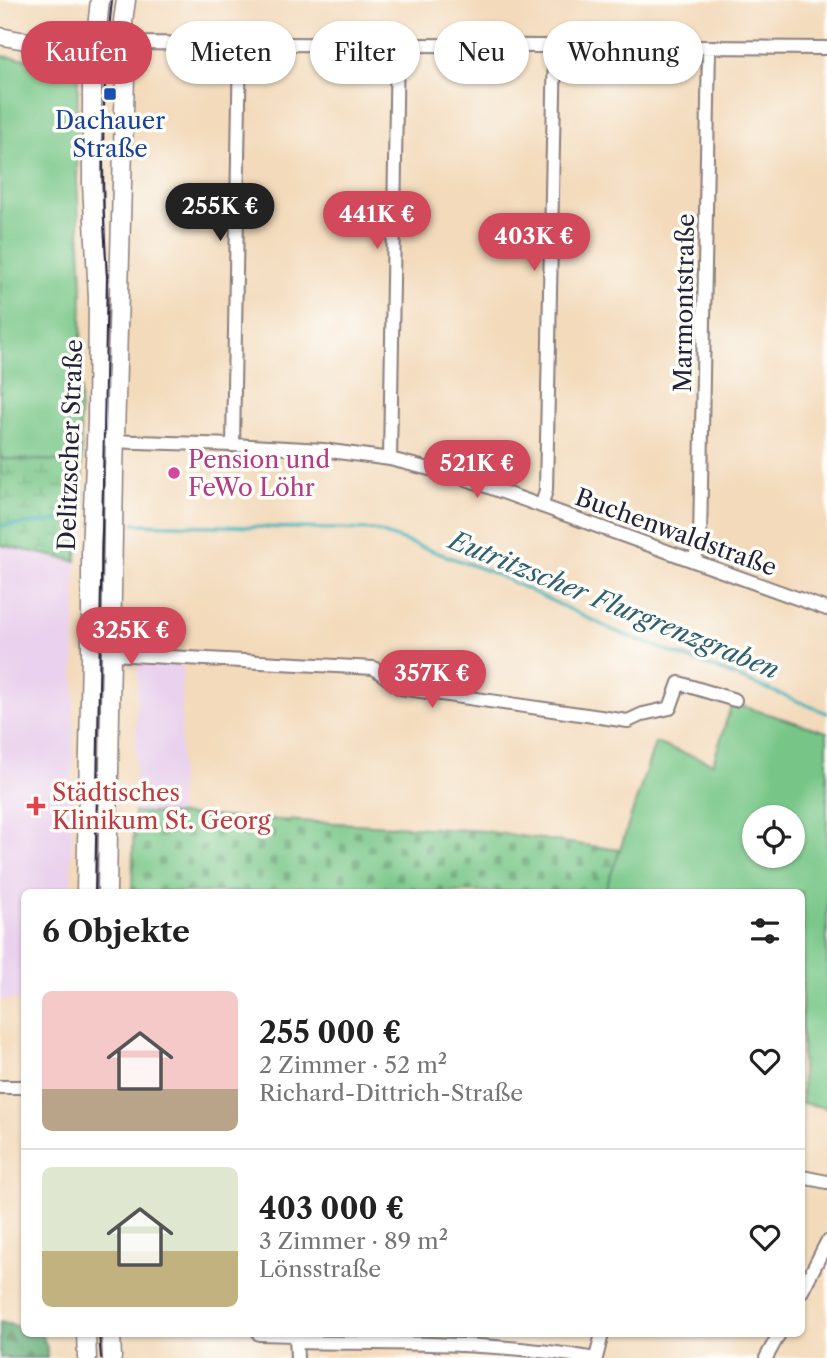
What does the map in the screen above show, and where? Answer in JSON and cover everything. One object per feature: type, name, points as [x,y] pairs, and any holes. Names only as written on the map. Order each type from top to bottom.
[{"type":"main road","name":"Delitzscher Straße","points":[[98,21],[100,0]]},
{"type":"main road","name":"Delitzscher Straße","points":[[125,21],[126,0]]},
{"type":"main road","name":"Delitzscher Straße","points":[[86,889],[98,298],[92,183],[92,84]]},
{"type":"main road","name":"Delitzscher Straße","points":[[107,889],[125,84]]},
{"type":"main road","points":[[86,1337],[87,1358]]},
{"type":"main road","points":[[111,1337],[112,1358]]},
{"type":"street","points":[[0,36],[21,40]]},
{"type":"street","points":[[420,44],[543,45]]},
{"type":"street","points":[[703,47],[827,48]]},
{"type":"street","name":"Marmontstraße","points":[[694,560],[700,540],[709,47]]},
{"type":"street","points":[[233,445],[239,84]]},
{"type":"street","points":[[390,459],[396,84]]},
{"type":"street","points":[[542,505],[546,490],[554,84]]},
{"type":"street","name":"Buchenwaldstraße","points":[[96,441],[323,450],[390,459],[461,477],[827,609]]},
{"type":"street","points":[[112,654],[374,668],[400,688],[628,721],[643,714],[670,708],[679,683],[735,700]]},
{"type":"street","points":[[0,1087],[21,1087]]},
{"type":"street","points":[[805,1178],[827,1182]]},
{"type":"street","points":[[805,1285],[827,1242]]},
{"type":"street","points":[[297,1358],[296,1337],[449,1339],[485,1352],[544,1351],[589,1358]]},
{"type":"street","points":[[596,1358],[601,1337]]},
{"type":"street","points":[[766,1358],[777,1337]]},
{"type":"shaded area","name":"Städtisches Klinikum St. Georg","points":[[0,521],[76,561],[71,889],[21,889],[21,1000],[0,1000]]},
{"type":"shaded area","points":[[138,663],[183,664],[179,813],[134,812]]},
{"type":"green space","points":[[0,56],[21,58],[21,84],[78,84],[77,182],[82,286],[80,421],[83,490],[82,531],[76,561],[77,474],[60,461],[3,459],[0,455]]},
{"type":"green space","points":[[0,455],[3,459],[60,461],[77,474],[76,561],[0,545]]},
{"type":"green space","points":[[732,703],[827,732],[827,1108],[805,1104],[805,889],[605,889],[655,743],[713,763]]},
{"type":"green space","points":[[134,812],[484,831],[620,850],[605,889],[132,889]]},
{"type":"green space","points":[[0,1322],[21,1327],[21,1337],[43,1337],[47,1348],[47,1358],[0,1358]]},
{"type":"waterway","name":"Eutritzscher Flurgrenzgraben","points":[[0,527],[68,519]]},
{"type":"waterway","name":"Eutritzscher Flurgrenzgraben","points":[[134,524],[374,530],[491,572],[617,632],[827,713]]},
{"type":"tram line","points":[[95,889],[107,276],[103,138],[112,0]]},
{"type":"tram line","points":[[99,1337],[101,1358]]},
{"type":"place","name":"Dachauer Straße","points":[[110,94]]},
{"type":"place","name":"Pension und FeWo Löhr","points":[[174,473]]},
{"type":"place","name":"Städtisches Klinikum St. Georg","points":[[36,806]]}]
